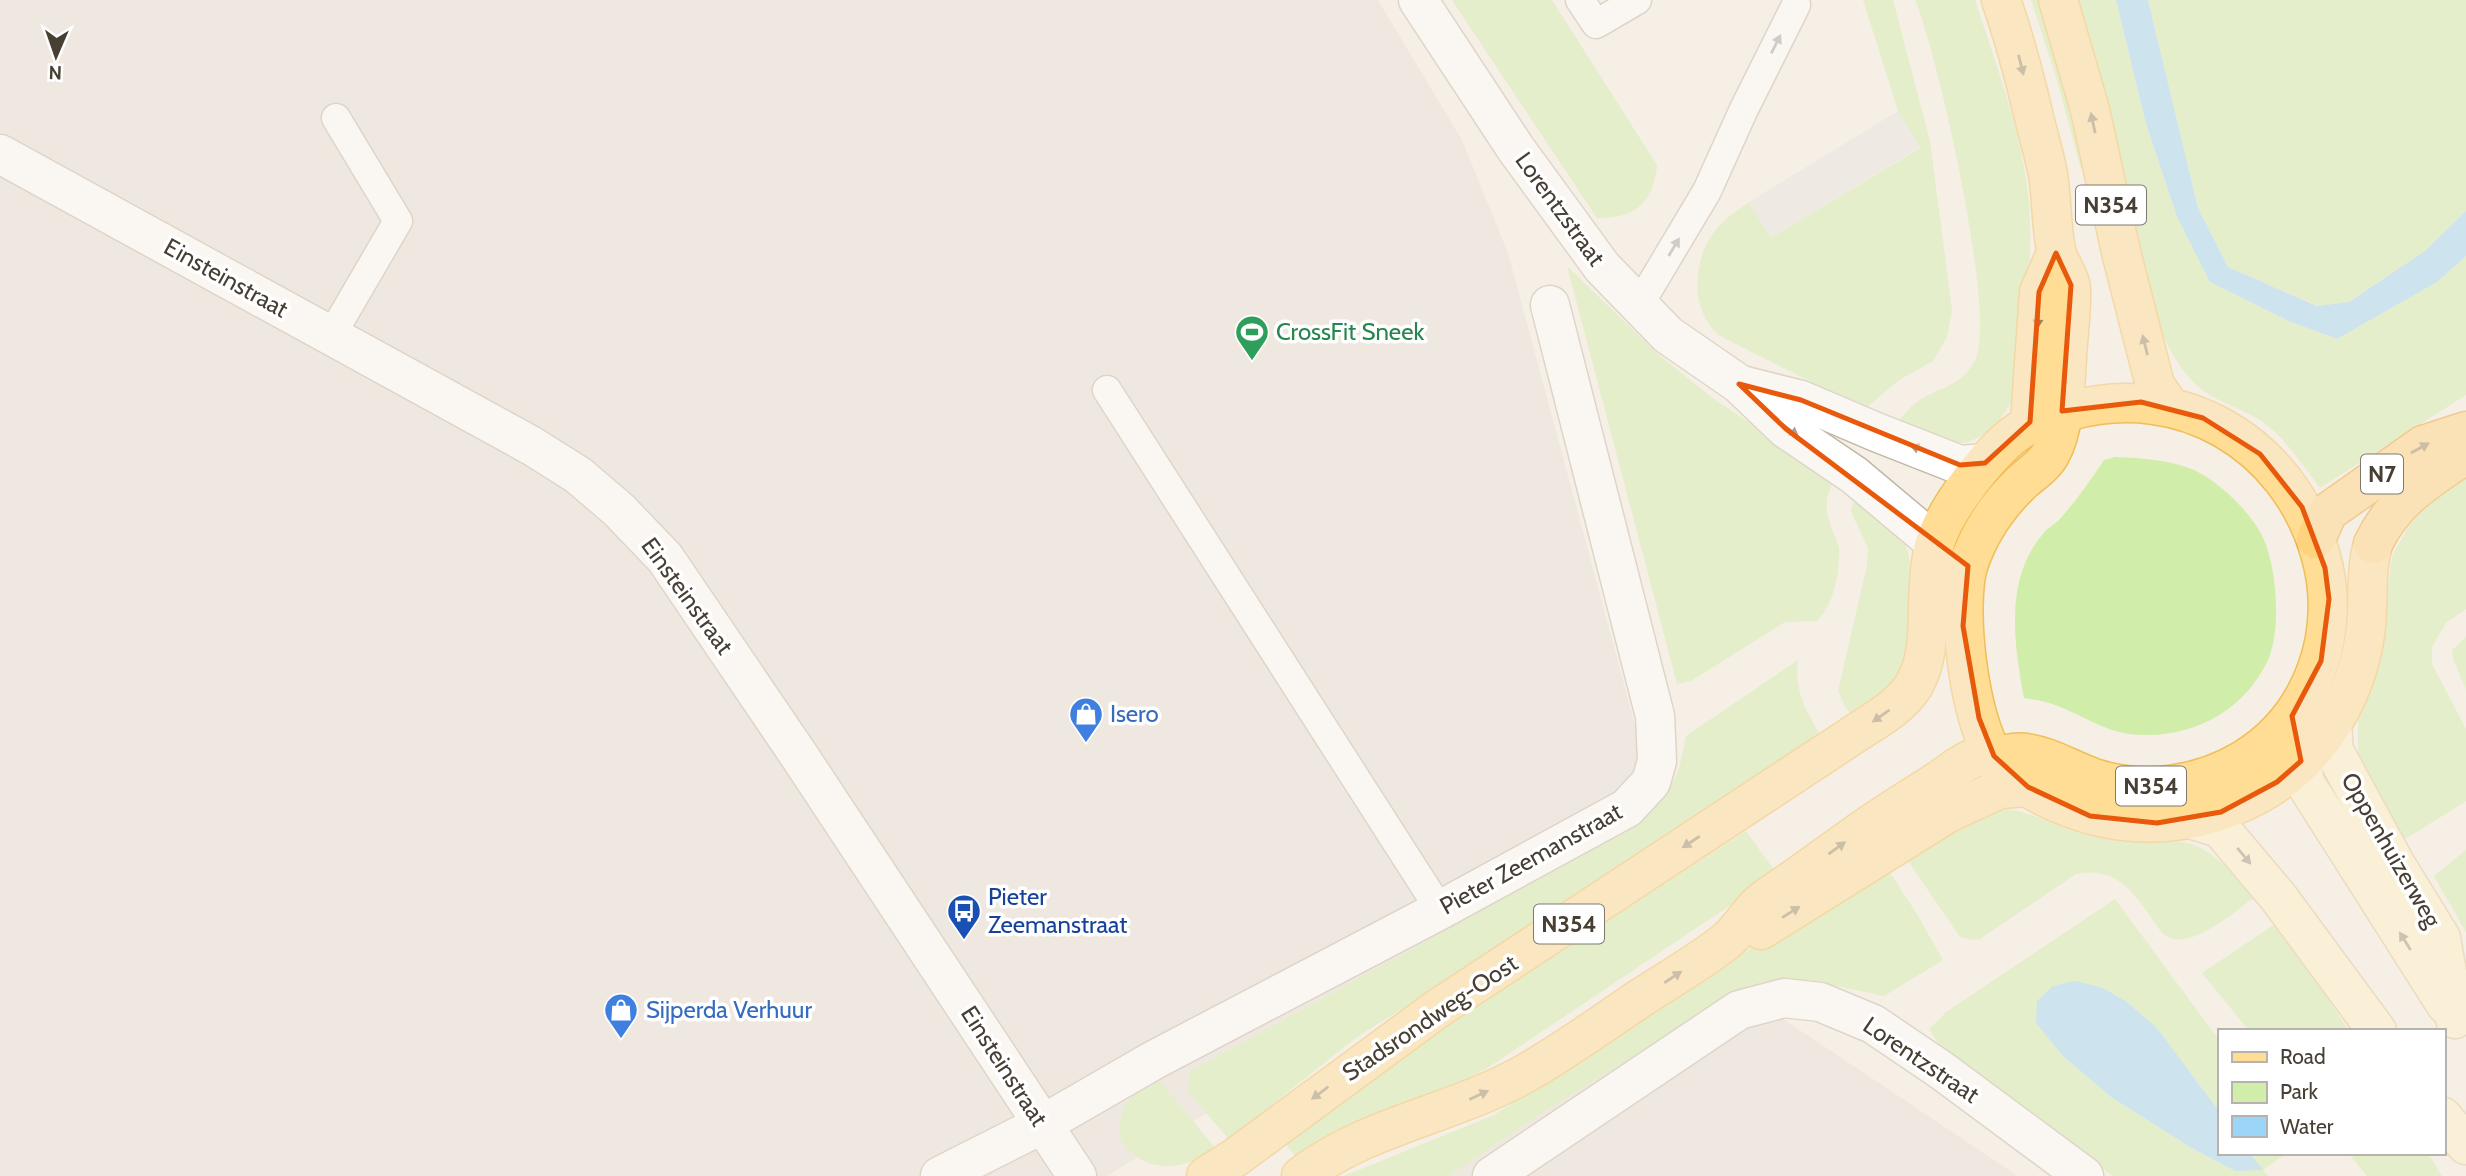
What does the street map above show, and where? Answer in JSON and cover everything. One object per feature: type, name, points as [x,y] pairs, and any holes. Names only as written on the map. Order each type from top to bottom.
[{"type":"highway","name":"N7","points":[[2316,539],[2328,512],[2423,445],[2466,431]]},
{"type":"highway","name":"N7","points":[[2372,544],[2389,515],[2413,490],[2466,454]]},
{"type":"main road","name":"N354","points":[[2001,0],[2013,34],[2048,174],[2056,253],[2071,285],[2046,418],[2052,453],[2004,499],[1989,519],[1968,566],[1963,626],[1966,655],[1979,718],[1994,756],[2028,788],[2058,804],[2090,816],[2157,823],[2221,812],[2250,799],[2277,782],[2318,744],[2348,694],[2359,662],[2366,628],[2366,577],[2372,544]]},
{"type":"main road","name":"N354","points":[[2058,0],[2090,110],[2121,252],[2155,385],[2170,407]]},
{"type":"main road","name":"N354","points":[[1301,1176],[1360,1140],[1462,1103],[1524,1074],[1729,939],[1760,903],[1870,824],[1973,759],[2022,751],[2095,778],[2126,785],[2178,784],[2218,773],[2246,758],[2271,739],[2292,716],[2309,690],[2321,661],[2328,630],[2329,600],[2325,568],[2302,507],[2284,479],[2260,454],[2233,433],[2203,418],[2170,407],[2141,402],[2110,402],[2046,418],[2001,445],[1956,501],[1935,542]]},
{"type":"main road","points":[[1935,542],[1968,566]]},
{"type":"main road","name":"Stadsrondweg-Oost","points":[[1206,1176],[1236,1157],[1437,1009],[1827,753],[1903,700],[1923,665],[1935,542]]},
{"type":"main road","points":[[2292,716],[2301,761]]},
{"type":"main road","name":"Oppenhuizerweg","points":[[2332,724],[2334,751],[2396,865],[2441,938],[2460,1028]]},
{"type":"main road","name":"Oppenhuizerweg","points":[[2301,761],[2305,782],[2460,1028]]},
{"type":"main road","name":"N354","points":[[1729,939],[1763,930],[1948,813],[2000,789],[2028,788]]},
{"type":"main road","points":[[2190,819],[2220,828],[2279,898],[2376,1029]]},
{"type":"main road","points":[[2445,1119],[2466,1145]]},
{"type":"street","name":"Lorentzstraat","points":[[1418,0],[1516,149],[1602,267],[1668,335],[1739,384],[1786,429],[1854,475],[1935,542]]},
{"type":"street","name":"Einsteinstraat","points":[[0,154],[532,446],[578,475],[619,510],[665,558],[1077,1176]]},
{"type":"street","name":"Pieter Zeemanstraat","points":[[940,1176],[1043,1124],[1154,1060],[1627,808],[1651,782],[1657,761],[1655,716],[1550,305]]},
{"type":"street","name":"Lorentzstraat","points":[[1739,384],[1801,400],[1960,464],[1985,463]]},
{"type":"street","name":"Lorentzstraat","points":[[1492,1176],[1739,1010],[1784,998],[1820,1002],[1873,1024],[1941,1070],[2084,1176]]},
{"type":"lane","points":[[1580,0],[1595,24],[1637,0]]},
{"type":"lane","points":[[1639,305],[1707,191],[1796,5]]},
{"type":"lane","points":[[331,336],[398,221],[336,118]]},
{"type":"lane","points":[[1107,390],[1440,910]]},
{"type":"highlighted area","points":[[2056,253],[2071,285],[2062,411],[2141,402],[2203,418],[2260,454],[2302,507],[2325,568],[2329,599],[2321,661],[2292,716],[2301,761],[2277,782],[2221,812],[2157,823],[2090,816],[2028,787],[1994,756],[1979,718],[1963,626],[1968,566],[1786,429],[1739,384],[1801,400],[1960,465],[1985,463],[2030,422],[2039,292]]},
{"type":"shaded area","points":[[0,0],[1378,0],[1462,140],[1508,253],[1662,825],[1107,1176],[0,1176]]},
{"type":"shaded area","points":[[1898,111],[1920,147],[1771,238],[1749,202]]},
{"type":"shaded area","points":[[1725,980],[2018,1176],[1392,1176]]},
{"type":"green space","points":[[1452,0],[1552,0],[1657,165],[1652,189],[1640,206],[1622,215],[1597,218]]},
{"type":"green space","points":[[1863,0],[1893,0],[1930,141],[1952,310],[1947,337],[1933,361],[1899,380],[1865,409],[1720,336],[1709,325],[1702,312],[1697,282],[1699,266],[1710,238],[1726,219],[1749,202],[1771,238],[1920,148],[1898,111]]},
{"type":"green space","points":[[1915,0],[1975,0],[2012,115],[2027,185],[2030,261],[2017,388],[2002,417],[1994,426],[1976,439],[1966,442],[1939,440],[1894,426],[1916,403],[1965,375],[1975,360],[1980,335],[1972,241],[1962,183],[1937,72]]},
{"type":"green space","points":[[2031,0],[2041,0],[2087,168],[2081,169],[2056,77]]},
{"type":"green space","points":[[2073,0],[2116,0],[2146,124],[2177,217],[2210,282],[2291,322],[2337,339],[2437,282],[2466,256],[2466,395],[2320,488],[2292,450],[2267,425],[2211,396],[2195,383],[2170,350],[2148,301]]},
{"type":"green space","points":[[2148,0],[2466,0],[2466,211],[2425,251],[2349,302],[2318,306],[2228,267],[2198,208]]},
{"type":"green space","points":[[1567,266],[1661,357],[1714,399],[1835,480],[1828,493],[1826,505],[1839,548],[1838,567],[1832,597],[1817,621],[1785,622],[1691,681],[1677,684]]},
{"type":"green space","points":[[2115,457],[2168,462],[2207,477],[2247,514],[2259,530],[2270,558],[2276,613],[2268,660],[2246,693],[2233,706],[2200,725],[2182,731],[2144,735],[2120,732],[2100,726],[2056,705],[2024,698],[2015,634],[2017,591],[2022,571],[2045,532],[2065,513],[2104,460]]},
{"type":"green space","points":[[2466,471],[2466,609],[2446,623],[2432,647],[2432,664],[2466,729],[2466,801],[2404,840],[2358,757],[2358,718],[2385,612],[2392,556],[2408,527],[2434,497]]},
{"type":"green space","points":[[1857,495],[1895,526],[1904,542],[1910,562],[1913,608],[1905,655],[1898,675],[1886,695],[1857,720],[1845,707],[1838,691],[1867,565],[1868,548],[1851,509]]},
{"type":"green space","points":[[2466,637],[2466,689],[2454,662],[2452,650]]},
{"type":"green space","points":[[1798,660],[1800,693],[1823,740],[1615,876],[1357,1037],[1229,1139],[1188,1092],[1189,1072],[1483,910],[1644,814],[1669,790],[1679,769],[1686,736]]},
{"type":"green space","points":[[2006,809],[2027,813],[2100,838],[2180,842],[2199,847],[2221,863],[2256,896],[2210,929],[2184,939],[2172,939],[2162,933],[2137,898],[2118,880],[2092,873],[2076,874],[1980,939],[1960,937],[1906,858],[1987,811]]},
{"type":"green space","points":[[1746,831],[1777,874],[1489,1067],[1454,1087],[1384,1111],[1340,1130],[1296,1157],[1283,1141],[1444,1027]]},
{"type":"green space","points":[[2466,850],[2466,932],[2434,876]]},
{"type":"green space","points":[[1883,862],[1943,960],[1884,996],[1817,982],[1776,983],[1740,991],[1540,1114],[1449,1176],[1344,1176],[1494,1115]]},
{"type":"green space","points":[[2115,899],[2218,1039],[2218,1110],[2157,1028],[2127,1002],[2063,1056],[2111,1097],[2190,1147],[2235,1171],[2262,1169],[2252,1155],[2284,1155],[2263,1170],[2268,1176],[2113,1176],[1950,1061],[1929,1029],[1946,1012]]},
{"type":"green space","points":[[2278,922],[2348,1029],[2247,1029],[2202,973]]},
{"type":"green space","points":[[1160,1081],[1217,1150],[1184,1164],[1160,1166],[1139,1158],[1124,1144],[1119,1130],[1126,1103]]},
{"type":"green space","points":[[2350,1155],[2429,1155],[2442,1176],[2367,1176]]},
{"type":"water","points":[[2116,0],[2148,0],[2198,208],[2228,267],[2317,306],[2349,302],[2425,251],[2466,211],[2466,256],[2437,282],[2337,339],[2291,322],[2210,282],[2177,217],[2146,124]]},
{"type":"water","points":[[2075,981],[2103,988],[2127,1002],[2157,1028],[2218,1110],[2218,1155],[2252,1155],[2263,1170],[2235,1171],[2190,1147],[2111,1097],[2063,1056],[2036,1023],[2037,1001],[2053,986]]},
{"type":"place","name":"CrossFit Sneek","points":[[1252,362]]},
{"type":"place","name":"Isero","points":[[1086,744]]},
{"type":"place","name":"Pieter Zeemanstraat","points":[[964,941]]},
{"type":"place","name":"Sijperda Verhuur","points":[[621,1040]]}]
